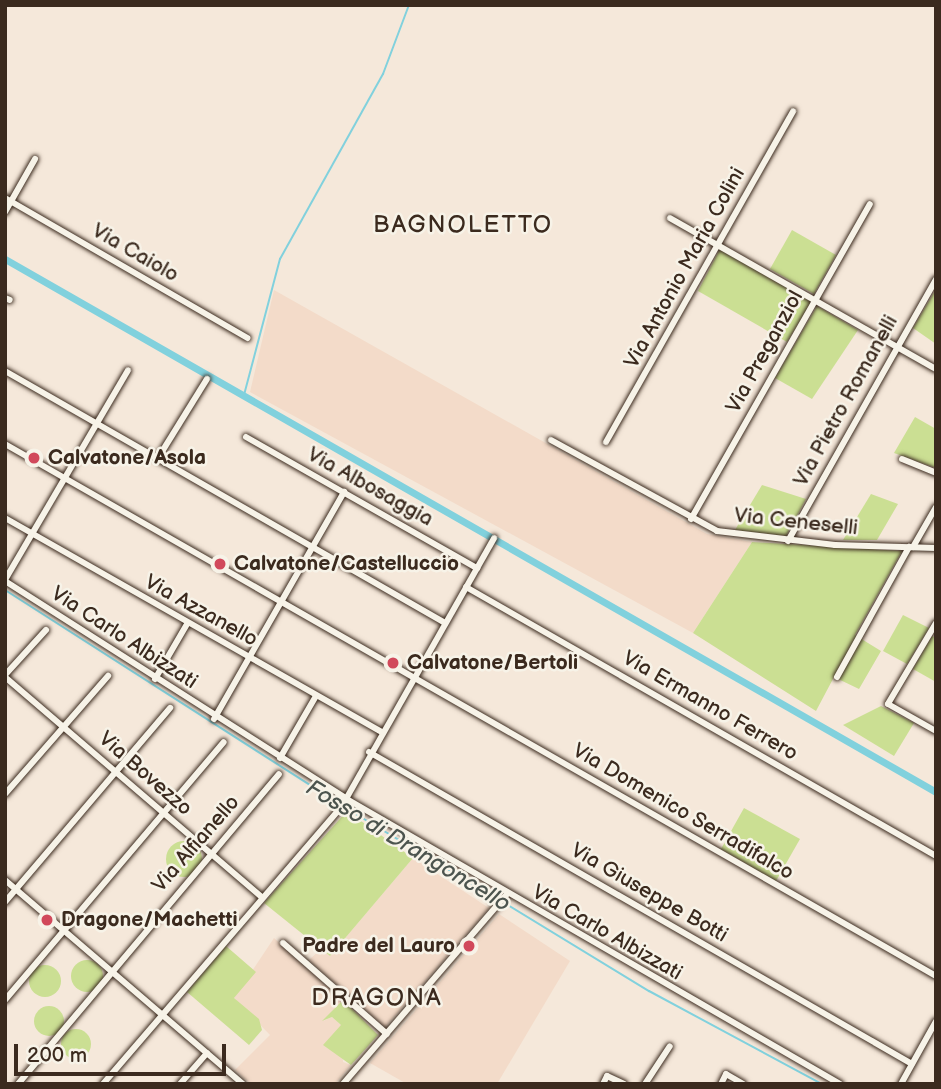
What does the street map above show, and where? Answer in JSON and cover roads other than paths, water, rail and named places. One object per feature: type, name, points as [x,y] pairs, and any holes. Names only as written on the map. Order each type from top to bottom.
[{"type":"street","name":"Via Antonio Maria Colini","points":[[606,442],[793,111]]},
{"type":"street","points":[[5,212],[8,200],[35,159]]},
{"type":"street","name":"Via Caiolo","points":[[8,200],[247,338]]},
{"type":"street","name":"Via Preganziol","points":[[691,519],[870,204]]},
{"type":"street","points":[[670,218],[936,369]]},
{"type":"street","name":"Via Pietro Romanelli","points":[[788,541],[936,279]]},
{"type":"street","points":[[5,581],[128,370]]},
{"type":"street","points":[[5,371],[445,623]]},
{"type":"street","points":[[158,458],[207,379]]},
{"type":"street","name":"Via Albosaggia","points":[[246,437],[477,568]]},
{"type":"street","name":"Via Ceneselli","points":[[551,440],[691,519],[725,533],[788,541],[936,548]]},
{"type":"street","name":"Via Domenico Serradifalco","points":[[5,444],[936,976]]},
{"type":"street","points":[[902,459],[936,473]]},
{"type":"street","points":[[215,719],[344,492]]},
{"type":"street","points":[[837,677],[936,507]]},
{"type":"street","name":"Via Azzanello","points":[[5,518],[381,732]]},
{"type":"street","points":[[103,1084],[337,812],[494,538]]},
{"type":"street","name":"Via Carlo Albizzati","points":[[5,581],[215,719],[345,798],[831,1082],[840,1084]]},
{"type":"street","name":"Via Ermanno Ferrero","points":[[467,587],[936,856]]},
{"type":"street","points":[[936,623],[934,631],[888,704],[936,731]]},
{"type":"street","points":[[155,679],[187,624]]},
{"type":"street","points":[[5,676],[46,630]]},
{"type":"street","name":"Via Bovezzo","points":[[5,676],[262,897]]},
{"type":"street","points":[[5,794],[108,676]]},
{"type":"street","points":[[280,758],[316,696]]},
{"type":"street","points":[[5,902],[170,708]]},
{"type":"street","points":[[5,1000],[224,742]]},
{"type":"street","name":"Via Giuseppe Botti","points":[[369,752],[912,1064]]},
{"type":"street","name":"Via Alfianello","points":[[18,1084],[279,774]]},
{"type":"street","points":[[5,880],[243,1084]]},
{"type":"street","points":[[344,1084],[507,894]]},
{"type":"street","points":[[283,943],[387,1034]]},
{"type":"street","points":[[901,1084],[936,1021]]},
{"type":"street","points":[[645,1084],[670,1046]]},
{"type":"street","points":[[180,1084],[207,1053]]},
{"type":"street","points":[[721,1084],[726,1074],[743,1084]]},
{"type":"street","points":[[603,1084],[607,1076],[624,1084]]},
{"type":"waterway","points":[[244,395],[280,259],[383,74],[409,5]]},
{"type":"waterway","points":[[5,259],[936,792]]},
{"type":"waterway","name":"Fosso di Drangoncello","points":[[5,590],[340,804]]},
{"type":"waterway","name":"Fosso di Drangoncello","points":[[344,807],[499,900]]},
{"type":"waterway","name":"Fosso di Drangoncello","points":[[503,902],[649,991],[822,1084]]},
{"type":"place","name":"Calvatone/Asola","points":[[34,458]]},
{"type":"place","name":"Calvatone/Castelluccio","points":[[220,564]]},
{"type":"place","name":"Calvatone/Bertoli","points":[[393,663]]},
{"type":"place","name":"Dragone/Machetti","points":[[47,920]]},
{"type":"place","name":"Padre del Lauro","points":[[469,946]]},
{"type":"district","name":"BAGNOLETTO","points":[[463,225]]},
{"type":"district","name":"DRAGONA","points":[[377,998]]}]
